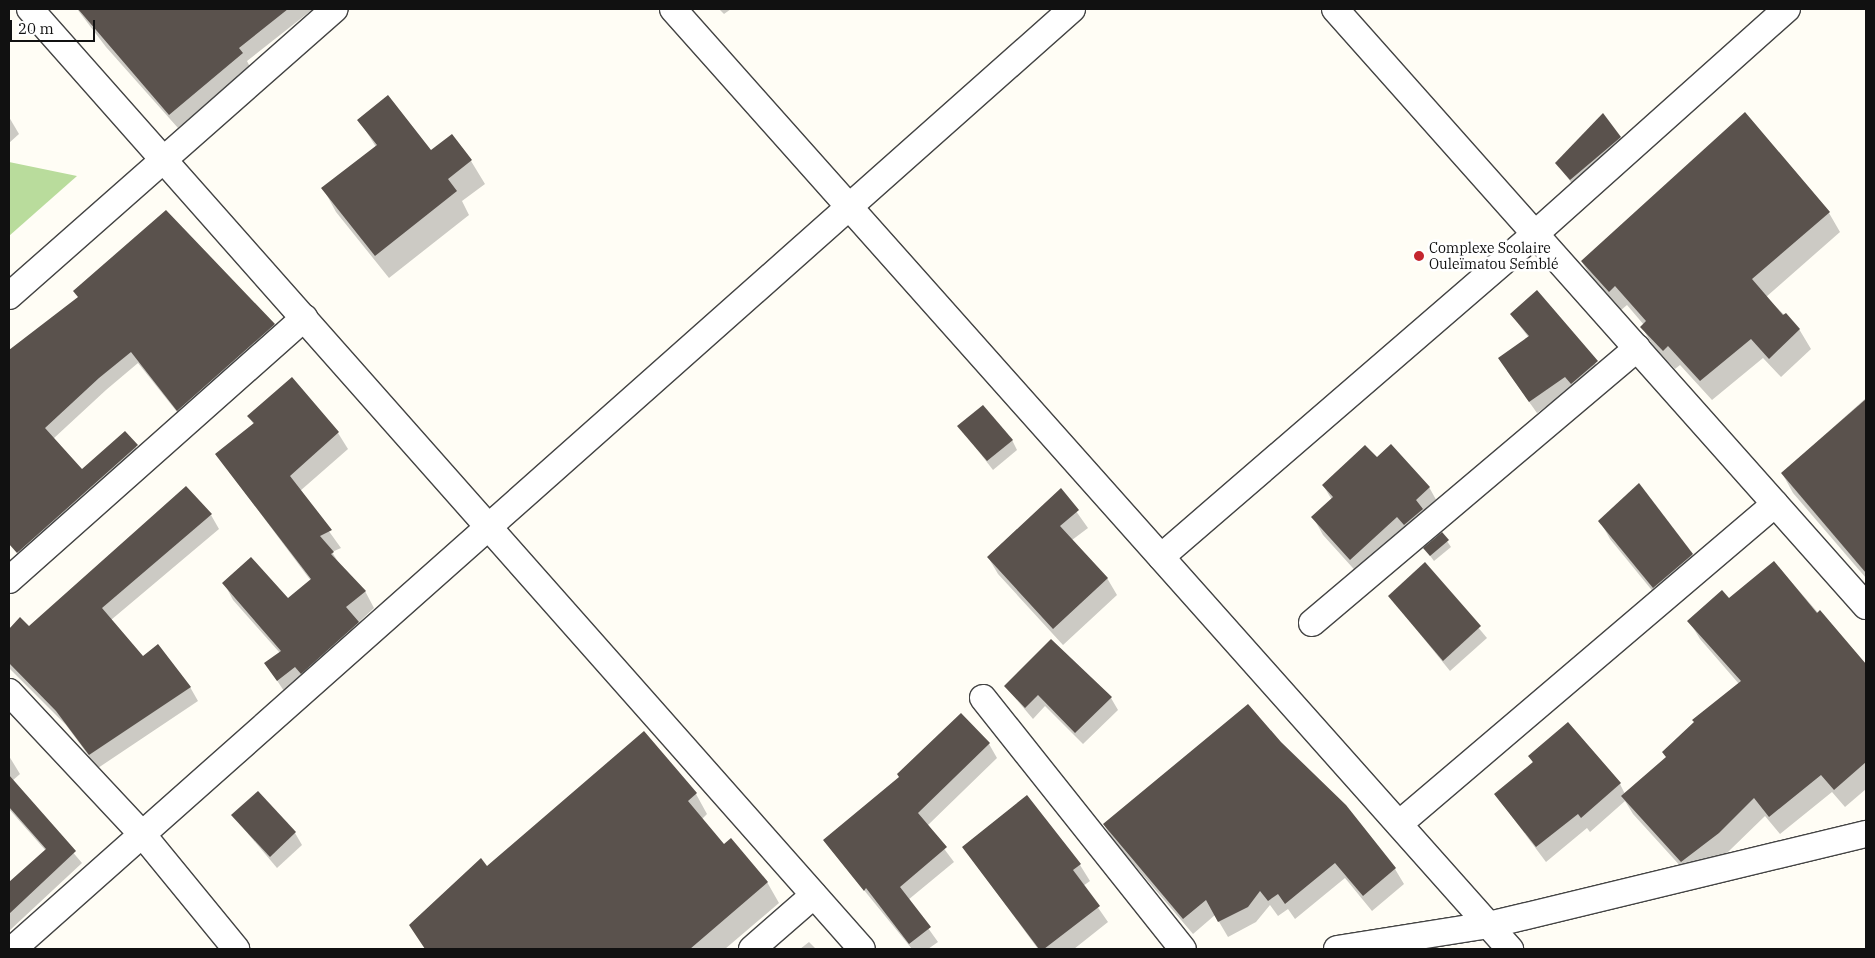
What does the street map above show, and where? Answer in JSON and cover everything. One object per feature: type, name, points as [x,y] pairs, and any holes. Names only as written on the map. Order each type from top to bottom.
[{"type":"street","points":[[30,9],[862,949]]},
{"type":"street","points":[[9,296],[334,9]]},
{"type":"street","points":[[673,9],[1510,949]]},
{"type":"street","points":[[13,949],[1072,9]]},
{"type":"street","points":[[1335,9],[1636,348],[1864,600]]},
{"type":"street","points":[[1161,557],[1535,234],[1787,9]]},
{"type":"street","points":[[9,580],[304,318]]},
{"type":"street","points":[[1312,623],[1636,348]]},
{"type":"street","points":[[1399,824],[1776,504]]},
{"type":"street","points":[[9,692],[142,834],[236,949]]},
{"type":"street","points":[[983,698],[1183,949]]},
{"type":"street","points":[[1336,949],[1489,925],[1866,834]]},
{"type":"street","points":[[752,949],[814,895]]},
{"type":"street","points":[[1462,949],[1489,925]]},
{"type":"green space","points":[[9,162],[77,176],[9,236]]},
{"type":"building","points":[[78,9],[288,9],[239,48],[243,53],[169,115]]},
{"type":"building","points":[[388,95],[431,150],[452,134],[472,160],[448,179],[457,191],[375,256],[321,188],[377,145],[357,120]]},
{"type":"building","points":[[1745,112],[1830,212],[1752,279],[1783,315],[1786,313],[1800,329],[1769,359],[1751,339],[1700,381],[1668,346],[1663,351],[1640,327],[1646,321],[1615,286],[1609,292],[1581,261]]},
{"type":"building","points":[[1603,113],[1621,137],[1570,180],[1555,163]]},
{"type":"building","points":[[166,210],[275,324],[177,411],[131,352],[99,378],[45,428],[82,469],[125,431],[138,445],[17,553],[9,544],[9,350],[78,297],[73,291]]},
{"type":"building","points":[[1537,290],[1598,361],[1571,384],[1565,377],[1529,402],[1498,358],[1529,336],[1510,314]]},
{"type":"building","points":[[292,377],[339,432],[290,476],[332,530],[320,536],[334,552],[331,554],[366,591],[346,607],[359,622],[301,674],[295,667],[277,681],[264,663],[281,651],[222,583],[251,557],[288,598],[311,579],[215,454],[254,423],[247,416]]},
{"type":"building","points":[[1866,399],[1866,573],[1781,473]]},
{"type":"building","points":[[983,405],[1013,440],[987,461],[957,426]]},
{"type":"building","points":[[1391,444],[1430,487],[1416,500],[1423,509],[1404,525],[1397,517],[1350,560],[1311,517],[1333,497],[1322,485],[1365,445],[1377,457]]},
{"type":"building","points":[[1639,483],[1693,554],[1653,588],[1598,521]]},
{"type":"building","points":[[186,486],[212,514],[102,608],[143,656],[158,644],[191,687],[89,755],[56,711],[9,663],[9,629],[20,617],[29,626]]},
{"type":"building","points":[[1061,488],[1079,510],[1060,526],[1108,578],[1053,629],[987,557]]},
{"type":"building","points":[[1442,532],[1449,540],[1430,556],[1423,548]]},
{"type":"building","points":[[1774,561],[1817,613],[1820,610],[1866,664],[1866,762],[1834,790],[1821,775],[1769,817],[1754,798],[1719,833],[1681,862],[1621,796],[1666,757],[1662,752],[1694,722],[1692,720],[1741,681],[1687,621],[1722,590],[1729,598]]},
{"type":"building","points":[[1425,562],[1481,626],[1443,661],[1388,596]]},
{"type":"building","points":[[1051,639],[1112,697],[1075,733],[1038,695],[1025,708],[1004,686]]},
{"type":"building","points":[[1248,704],[1281,742],[1346,805],[1396,868],[1363,896],[1335,863],[1285,904],[1278,894],[1268,901],[1260,891],[1248,907],[1218,922],[1206,900],[1183,919],[1103,824]]},
{"type":"building","points":[[961,713],[990,743],[918,813],[947,847],[900,887],[931,927],[909,944],[866,888],[864,891],[823,840],[899,777],[897,774]]},
{"type":"building","points":[[1568,722],[1621,783],[1581,818],[1578,814],[1536,847],[1494,794],[1533,762],[1528,756]]},
{"type":"building","points":[[644,731],[697,793],[688,801],[724,844],[731,838],[768,882],[690,949],[425,949],[409,925],[481,858],[487,866]]},
{"type":"building","points":[[9,775],[76,851],[9,914],[9,882],[46,849],[9,807]]},
{"type":"building","points":[[258,791],[296,832],[270,857],[231,815]]},
{"type":"building","points":[[1027,795],[1081,864],[1073,870],[1100,906],[1044,949],[1039,949],[962,847]]},
{"type":"place","name":"Complexe Scolaire Ouleïmatou Semblé","points":[[1419,256]]}]
